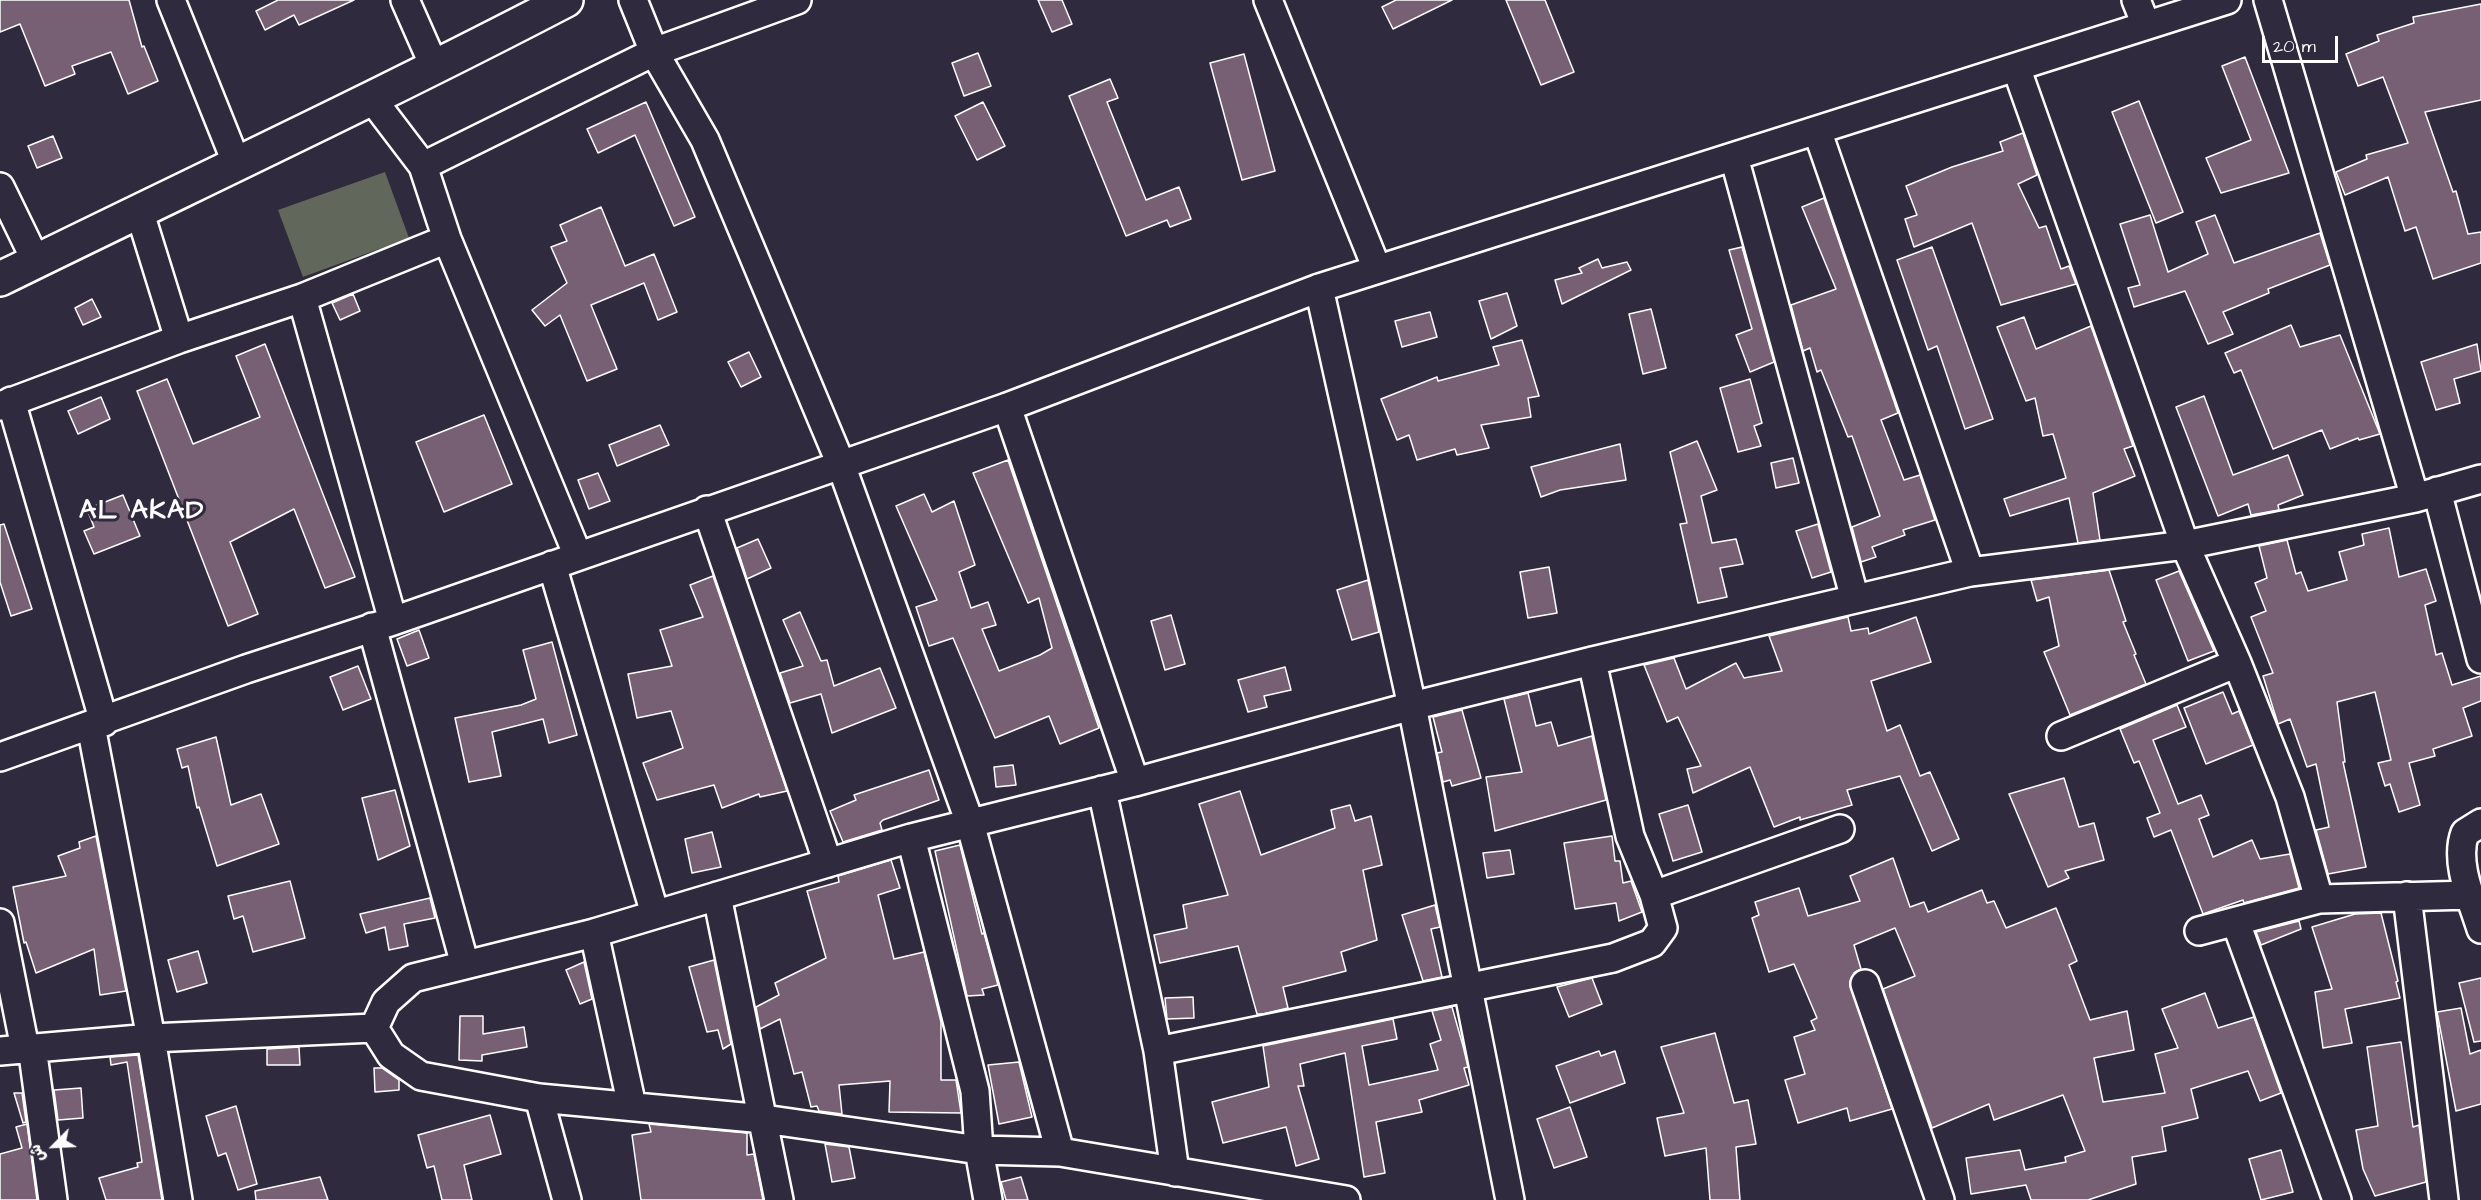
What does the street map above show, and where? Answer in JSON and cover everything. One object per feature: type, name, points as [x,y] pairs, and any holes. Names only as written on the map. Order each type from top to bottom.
[{"type":"main road","points":[[0,279],[236,162],[435,68],[566,0]]},
{"type":"street","points":[[171,0],[236,162]]},
{"type":"street","points":[[405,0],[435,68]]},
{"type":"street","points":[[633,0],[654,52],[705,140],[840,462],[970,823],[1060,1152]]},
{"type":"street","points":[[423,166],[654,52],[797,0]]},
{"type":"street","points":[[1268,0],[1377,269]]},
{"type":"street","points":[[2136,0],[2146,25]]},
{"type":"street","points":[[0,757],[98,724],[246,669],[578,556],[840,462],[1007,407],[1319,288],[2227,0]]},
{"type":"street","points":[[2268,0],[2426,495],[2481,659]]},
{"type":"street","points":[[2016,67],[2185,545],[2290,797],[2319,899]]},
{"type":"street","points":[[372,99],[423,166],[447,239],[578,556]]},
{"type":"street","points":[[1816,130],[1970,572]]},
{"type":"street","points":[[1734,156],[1855,599]]},
{"type":"street","points":[[0,187],[36,261]]},
{"type":"street","points":[[139,210],[179,339]]},
{"type":"street","points":[[178,1200],[98,724],[5,403],[179,339],[302,298],[447,239]]},
{"type":"street","points":[[1319,288],[1412,706],[1510,1200]]},
{"type":"street","points":[[302,298],[465,965]]},
{"type":"street","points":[[1007,407],[1135,782]]},
{"type":"street","points":[[374,1028],[386,1002],[413,978],[594,933],[911,838],[1135,782],[1412,706],[1970,572],[2185,545],[2426,495],[2481,479]]},
{"type":"street","points":[[707,510],[828,863]]},
{"type":"street","points":[[552,565],[655,915]]},
{"type":"street","points":[[1158,1052],[1613,958],[1652,944],[1663,928],[1654,895],[1630,836],[1592,661]]},
{"type":"street","points":[[2061,736],[2236,663]]},
{"type":"street","points":[[1102,790],[1158,1052],[1175,1172]]},
{"type":"street","points":[[2481,824],[2465,833],[2460,845],[2463,867],[2481,929]]},
{"type":"street","points":[[1654,895],[1840,829]]},
{"type":"street","points":[[911,838],[975,1091],[979,1150],[988,1200]]},
{"type":"street","points":[[2199,931],[2236,923],[2319,899],[2471,895]]},
{"type":"street","points":[[717,896],[779,1200]]},
{"type":"street","points":[[2407,896],[2444,1200]]},
{"type":"street","points":[[0,923],[19,1049],[53,1200]]},
{"type":"street","points":[[2236,923],[2337,1200]]},
{"type":"street","points":[[594,933],[632,1106]]},
{"type":"street","points":[[1865,984],[1940,1200]]},
{"type":"street","points":[[19,1049],[152,1038],[374,1028]]},
{"type":"street","points":[[374,1028],[391,1055],[421,1076],[540,1098],[764,1119],[979,1150],[1060,1152],[1175,1172],[1263,1194],[1346,1200]]},
{"type":"street","points":[[540,1098],[567,1200]]},
{"type":"green space","points":[[385,172],[409,238],[303,277],[278,210]]},
{"type":"building","points":[[0,0],[129,0],[142,47],[144,46],[158,81],[128,94],[111,52],[72,66],[75,74],[45,86],[20,24],[0,32]]},
{"type":"building","points":[[278,0],[354,0],[299,25],[294,15],[265,30],[256,11]]},
{"type":"building","points":[[1038,0],[1062,0],[1072,24],[1052,32]]},
{"type":"building","points":[[1396,0],[1452,0],[1393,29],[1382,7]]},
{"type":"building","points":[[1506,0],[1545,0],[1574,72],[1541,85]]},
{"type":"building","points":[[2481,4],[2481,100],[2425,112],[2453,192],[2456,191],[2468,234],[2481,232],[2481,263],[2433,279],[2416,227],[2405,231],[2388,177],[2345,195],[2336,172],[2367,159],[2366,155],[2408,143],[2383,77],[2358,86],[2346,54],[2379,41],[2377,35],[2414,23],[2413,17]]},
{"type":"building","points":[[978,53],[991,86],[964,96],[952,63]]},
{"type":"building","points":[[1244,54],[1275,171],[1242,180],[1210,63]]},
{"type":"building","points":[[2245,57],[2289,173],[2221,193],[2206,158],[2251,140],[2222,66]]},
{"type":"building","points":[[1110,79],[1118,98],[1107,102],[1146,200],[1179,187],[1191,219],[1170,227],[1167,220],[1126,236],[1069,96]]},
{"type":"building","points":[[2139,101],[2183,212],[2156,223],[2112,112]]},
{"type":"building","points":[[646,102],[695,217],[674,226],[635,135],[598,153],[587,129]]},
{"type":"building","points":[[983,102],[1005,146],[977,160],[955,116]]},
{"type":"building","points":[[2023,133],[2037,175],[2018,184],[2039,228],[2046,226],[2061,269],[2069,266],[2076,284],[2001,305],[1972,223],[1914,247],[1905,219],[1917,215],[1906,186],[1952,167],[2003,151],[2000,142]]},
{"type":"building","points":[[53,136],[62,158],[37,168],[28,146]]},
{"type":"building","points":[[1824,198],[1898,413],[1881,420],[1904,480],[1920,475],[1935,520],[1903,530],[1905,535],[1872,547],[1876,557],[1861,562],[1852,527],[1880,516],[1852,436],[1848,437],[1821,370],[1817,372],[1810,348],[1803,351],[1791,305],[1836,289],[1802,207]]},
{"type":"building","points":[[601,207],[625,266],[654,254],[677,312],[658,320],[644,283],[591,305],[617,369],[587,381],[560,315],[545,326],[532,310],[567,283],[551,247],[567,241],[560,225]]},
{"type":"building","points":[[2150,215],[2168,272],[2208,254],[2196,222],[2215,215],[2234,263],[2320,233],[2330,265],[2268,289],[2269,293],[2223,312],[2233,334],[2208,344],[2185,291],[2134,307],[2128,288],[2140,285],[2120,224]]},
{"type":"building","points":[[1742,247],[1774,362],[1750,372],[1736,335],[1752,329],[1729,250]]},
{"type":"building","points":[[1932,247],[1993,419],[1965,429],[1937,346],[1928,350],[1897,260]]},
{"type":"building","points":[[1598,259],[1602,268],[1627,262],[1631,270],[1562,304],[1555,280],[1582,273],[1579,268]]},
{"type":"building","points":[[1507,293],[1517,326],[1491,339],[1479,301]]},
{"type":"building","points":[[353,294],[360,311],[340,320],[332,303]]},
{"type":"building","points":[[92,299],[101,317],[83,325],[75,308]]},
{"type":"building","points":[[1651,309],[1666,368],[1643,374],[1629,314]]},
{"type":"building","points":[[1430,312],[1437,337],[1402,347],[1395,321]]},
{"type":"building","points":[[2024,317],[2036,349],[2091,326],[2133,446],[2124,449],[2135,476],[2093,493],[2100,540],[2078,543],[2069,498],[2010,516],[2004,499],[2066,478],[2053,434],[2043,436],[2035,398],[2026,401],[1997,327]]},
{"type":"building","points":[[2291,325],[2300,347],[2340,335],[2380,434],[2359,440],[2358,438],[2330,449],[2322,430],[2273,449],[2241,370],[2234,373],[2225,353]]},
{"type":"building","points":[[1522,340],[1539,396],[1528,398],[1531,417],[1481,425],[1489,448],[1457,455],[1455,449],[1417,460],[1409,435],[1397,440],[1381,399],[1437,377],[1438,381],[1499,365],[1493,347]]},
{"type":"building","points":[[265,344],[355,577],[325,588],[294,509],[230,542],[258,614],[228,626],[137,391],[167,379],[193,444],[260,417],[236,356]]},
{"type":"building","points":[[2477,344],[2481,371],[2454,379],[2460,403],[2436,410],[2421,362]]},
{"type":"building","points":[[749,352],[761,377],[741,387],[728,362]]},
{"type":"building","points":[[1750,379],[1762,423],[1754,426],[1761,446],[1738,452],[1720,388]]},
{"type":"building","points":[[2204,396],[2233,475],[2288,455],[2303,495],[2278,505],[2279,510],[2251,515],[2248,504],[2218,516],[2176,407]]},
{"type":"building","points":[[101,397],[110,419],[78,434],[68,411]]},
{"type":"building","points":[[484,415],[512,484],[444,512],[416,442]]},
{"type":"building","points":[[660,425],[669,445],[617,466],[609,445]]},
{"type":"building","points":[[1697,441],[1717,490],[1701,496],[1712,543],[1736,539],[1743,564],[1720,568],[1727,597],[1698,603],[1680,524],[1687,523],[1670,452]]},
{"type":"building","points":[[1620,444],[1626,480],[1560,490],[1541,497],[1531,467]]},
{"type":"building","points":[[1793,458],[1799,483],[1776,488],[1771,463]]},
{"type":"building","points":[[1008,460],[1099,728],[1060,744],[1049,716],[995,738],[953,638],[929,646],[916,607],[937,600],[896,506],[924,494],[932,512],[954,501],[975,565],[959,572],[971,608],[988,602],[996,625],[982,629],[999,671],[1040,655],[1052,648],[1039,598],[1028,603],[973,473]]},
{"type":"building","points":[[598,473],[610,501],[589,509],[578,480]]},
{"type":"building","points":[[123,495],[140,536],[94,554],[84,531],[94,527],[87,509]]},
{"type":"building","points":[[4,524],[32,609],[11,616],[0,582],[0,525]]},
{"type":"building","points":[[1818,524],[1831,572],[1812,578],[1796,531]]},
{"type":"building","points":[[2389,528],[2399,577],[2426,569],[2436,601],[2425,605],[2436,655],[2442,653],[2452,685],[2481,676],[2481,701],[2463,708],[2472,736],[2433,749],[2435,756],[2409,763],[2420,805],[2399,812],[2390,784],[2385,786],[2378,763],[2391,760],[2375,692],[2337,702],[2345,762],[2343,762],[2366,867],[2328,874],[2316,830],[2329,827],[2316,764],[2307,767],[2290,719],[2278,724],[2263,676],[2273,673],[2251,617],[2266,611],[2255,583],[2267,578],[2259,546],[2287,540],[2296,574],[2301,572],[2308,591],[2347,580],[2339,552],[2364,545],[2362,534]]},
{"type":"building","points":[[758,539],[771,568],[747,579],[737,548]]},
{"type":"building","points":[[1549,567],[1557,613],[1528,618],[1520,572]]},
{"type":"building","points":[[2109,570],[2126,621],[2123,622],[2146,684],[2070,715],[2044,652],[2059,646],[2049,597],[2037,601],[2031,580]]},
{"type":"building","points":[[2179,571],[2214,651],[2188,661],[2156,580]]},
{"type":"building","points":[[713,576],[787,791],[760,797],[759,794],[722,808],[714,785],[657,800],[643,763],[683,748],[671,711],[637,718],[628,674],[672,666],[660,630],[703,617],[690,585]]},
{"type":"building","points":[[1368,580],[1379,632],[1352,640],[1337,590]]},
{"type":"building","points":[[800,612],[821,661],[827,660],[834,686],[880,668],[896,708],[832,733],[821,694],[790,703],[780,673],[803,666],[783,620]]},
{"type":"building","points":[[1171,615],[1185,664],[1165,670],[1151,621]]},
{"type":"building","points":[[1848,617],[1851,631],[1868,628],[1869,634],[1916,617],[1931,662],[1871,681],[1887,731],[1900,725],[1920,776],[1930,772],[1959,839],[1932,851],[1900,776],[1847,790],[1852,805],[1800,820],[1800,817],[1774,827],[1750,767],[1693,793],[1687,769],[1701,766],[1678,717],[1667,722],[1644,665],[1674,658],[1686,689],[1736,663],[1744,678],[1782,671],[1769,636]]},
{"type":"building","points":[[419,630],[429,658],[407,666],[397,639]]},
{"type":"building","points":[[552,642],[577,735],[549,743],[543,719],[492,732],[501,776],[469,782],[455,718],[521,705],[536,699],[523,650]]},
{"type":"building","points":[[358,666],[371,699],[343,710],[330,677]]},
{"type":"building","points":[[1285,667],[1291,690],[1264,696],[1267,707],[1248,712],[1238,680]]},
{"type":"building","points":[[2223,692],[2232,714],[2239,711],[2253,745],[2206,764],[2184,708]]},
{"type":"building","points":[[1528,693],[1536,726],[1551,722],[1558,746],[1592,736],[1606,800],[1495,831],[1486,777],[1522,772],[1504,699]]},
{"type":"building","points":[[2177,705],[2186,727],[2153,740],[2178,804],[2201,795],[2209,815],[2199,819],[2213,857],[2252,840],[2260,859],[2290,854],[2299,888],[2244,903],[2243,900],[2203,914],[2171,830],[2154,837],[2147,818],[2160,813],[2139,761],[2134,763],[2120,729]]},
{"type":"building","points":[[1462,710],[1481,778],[1452,786],[1450,780],[1443,782],[1437,753],[1442,752],[1433,717]]},
{"type":"building","points":[[216,737],[231,805],[261,794],[279,844],[217,866],[199,807],[197,808],[188,766],[182,768],[177,749]]},
{"type":"building","points":[[1013,765],[1016,785],[996,787],[994,767]]},
{"type":"building","points":[[929,770],[939,800],[883,820],[880,823],[882,830],[843,842],[830,811],[856,800],[854,795]]},
{"type":"building","points":[[2064,778],[2079,827],[2094,823],[2104,860],[2065,871],[2069,878],[2048,887],[2009,794]]},
{"type":"building","points":[[395,790],[410,846],[378,860],[362,798]]},
{"type":"building","points":[[1240,791],[1261,855],[1335,828],[1331,810],[1350,805],[1355,821],[1371,816],[1382,865],[1363,870],[1377,940],[1341,952],[1346,971],[1283,987],[1288,1008],[1263,1014],[1257,1014],[1238,946],[1160,963],[1154,935],[1187,928],[1183,905],[1228,895],[1199,804]]},
{"type":"building","points":[[1688,805],[1702,852],[1673,861],[1659,814]]},
{"type":"building","points":[[712,832],[721,867],[692,873],[685,839]]},
{"type":"building","points":[[96,836],[126,991],[100,995],[94,949],[36,973],[26,942],[24,943],[13,887],[66,876],[58,856],[80,848],[79,842]]},
{"type":"building","points":[[1612,836],[1615,861],[1620,861],[1623,883],[1631,881],[1642,912],[1619,921],[1616,903],[1575,909],[1564,843]]},
{"type":"building","points":[[960,845],[982,934],[984,933],[998,985],[982,989],[984,995],[967,996],[935,851]]},
{"type":"building","points":[[1510,850],[1514,874],[1487,878],[1483,853]]},
{"type":"building","points":[[1893,858],[1910,907],[1924,902],[1928,912],[1982,890],[1987,903],[1994,901],[2006,928],[2056,908],[2077,961],[2069,965],[2090,1020],[2127,1011],[2134,1050],[2094,1058],[2103,1102],[2165,1093],[2155,1054],[2178,1048],[2162,1009],[2205,993],[2218,1028],[2254,1017],[2281,1093],[2260,1101],[2248,1071],[2191,1089],[2198,1118],[2162,1127],[2166,1151],[2132,1157],[2136,1184],[2088,1200],[2031,1200],[2026,1185],[1971,1194],[1966,1158],[2020,1150],[2025,1170],[2066,1162],[2065,1157],[2085,1151],[2063,1095],[1994,1120],[1989,1104],[1932,1128],[1883,989],[1915,976],[1895,928],[1854,945],[1861,969],[1854,973],[1850,982],[1892,1109],[1850,1121],[1847,1108],[1798,1123],[1785,1080],[1805,1074],[1794,1037],[1815,1030],[1811,1021],[1817,1018],[1794,964],[1769,972],[1752,918],[1759,915],[1755,902],[1799,888],[1808,916],[1860,901],[1850,876]]},
{"type":"building","points":[[891,860],[900,888],[878,895],[894,959],[924,952],[941,1022],[941,1080],[956,1080],[961,1113],[889,1112],[890,1081],[839,1085],[842,1114],[819,1111],[817,1106],[811,1107],[802,1072],[794,1074],[780,1019],[760,1029],[756,1007],[779,995],[775,983],[826,958],[807,891],[839,882],[838,876]]},
{"type":"building","points":[[290,881],[305,938],[253,952],[243,916],[234,919],[228,896]]},
{"type":"building","points":[[430,898],[435,918],[404,924],[408,946],[389,950],[385,927],[366,933],[360,914]]},
{"type":"building","points":[[1435,905],[1440,927],[1431,929],[1442,977],[1423,981],[1402,915]]},
{"type":"building","points":[[2381,913],[2400,998],[2345,1009],[2352,1043],[2323,1048],[2315,992],[2332,989],[2312,927],[2355,914]]},
{"type":"building","points":[[2299,921],[2301,929],[2261,945],[2256,932]]},
{"type":"building","points":[[198,951],[207,983],[177,992],[168,960]]},
{"type":"building","points":[[714,960],[731,1044],[723,1049],[718,1030],[707,1032],[689,967]]},
{"type":"building","points":[[584,962],[592,999],[580,1004],[566,970]]},
{"type":"building","points":[[1592,978],[1602,1004],[1569,1017],[1557,987]]},
{"type":"building","points":[[2481,978],[2481,1041],[2474,1042],[2459,983]]},
{"type":"building","points":[[1193,997],[1194,1018],[1167,1019],[1165,998]]},
{"type":"building","points":[[1452,1007],[1468,1067],[1464,1068],[1469,1085],[1419,1100],[1422,1112],[1376,1122],[1385,1173],[1364,1177],[1345,1053],[1300,1064],[1304,1086],[1298,1086],[1319,1159],[1296,1166],[1286,1127],[1223,1143],[1212,1102],[1269,1087],[1263,1046],[1393,1019],[1397,1039],[1362,1046],[1369,1085],[1438,1070],[1430,1044],[1441,1040],[1432,1011]]},
{"type":"building","points":[[2461,1008],[2470,1054],[2481,1050],[2481,1104],[2456,1111],[2437,1012]]},
{"type":"building","points":[[460,1016],[483,1016],[483,1034],[524,1027],[527,1047],[482,1055],[482,1061],[459,1060]]},
{"type":"building","points":[[1715,1033],[1734,1103],[1748,1100],[1756,1144],[1736,1147],[1740,1200],[1710,1200],[1706,1148],[1665,1156],[1657,1118],[1684,1113],[1661,1047]]},
{"type":"building","points":[[2401,1042],[2413,1127],[2419,1125],[2426,1182],[2375,1196],[2363,1169],[2356,1130],[2378,1126],[2367,1047]]},
{"type":"building","points":[[299,1047],[300,1065],[267,1065],[267,1049]]},
{"type":"building","points":[[1599,1051],[1601,1056],[1615,1051],[1625,1083],[1570,1103],[1556,1066]]},
{"type":"building","points":[[138,1055],[162,1200],[106,1200],[99,1178],[138,1167],[137,1163],[142,1162],[127,1062],[111,1065],[110,1057]]},
{"type":"building","points":[[1019,1062],[1032,1117],[999,1124],[988,1065]]},
{"type":"building","points":[[374,1068],[382,1068],[399,1080],[399,1090],[375,1092]]},
{"type":"building","points":[[81,1088],[83,1118],[58,1120],[54,1090]]},
{"type":"building","points":[[14,1093],[22,1093],[26,1122],[23,1123]]},
{"type":"building","points":[[236,1106],[257,1184],[238,1190],[226,1153],[218,1156],[206,1116]]},
{"type":"building","points":[[1570,1107],[1587,1157],[1554,1168],[1537,1119]]},
{"type":"building","points":[[490,1115],[501,1154],[464,1165],[472,1200],[442,1200],[434,1166],[427,1168],[418,1135]]},
{"type":"building","points":[[27,1124],[37,1200],[0,1200],[0,1154],[22,1148],[16,1127]]},
{"type":"building","points":[[649,1124],[747,1133],[747,1155],[754,1154],[763,1200],[641,1200],[632,1135],[651,1132]]},
{"type":"building","points":[[825,1144],[849,1147],[855,1178],[832,1182]]},
{"type":"building","points":[[2281,1150],[2293,1192],[2261,1200],[2249,1159]]},
{"type":"building","points":[[320,1177],[328,1200],[256,1200],[255,1191]]},
{"type":"building","points":[[1021,1177],[1028,1200],[1006,1200],[1001,1182]]},
{"type":"district","name":"AL AKAD","points":[[142,512]]}]
